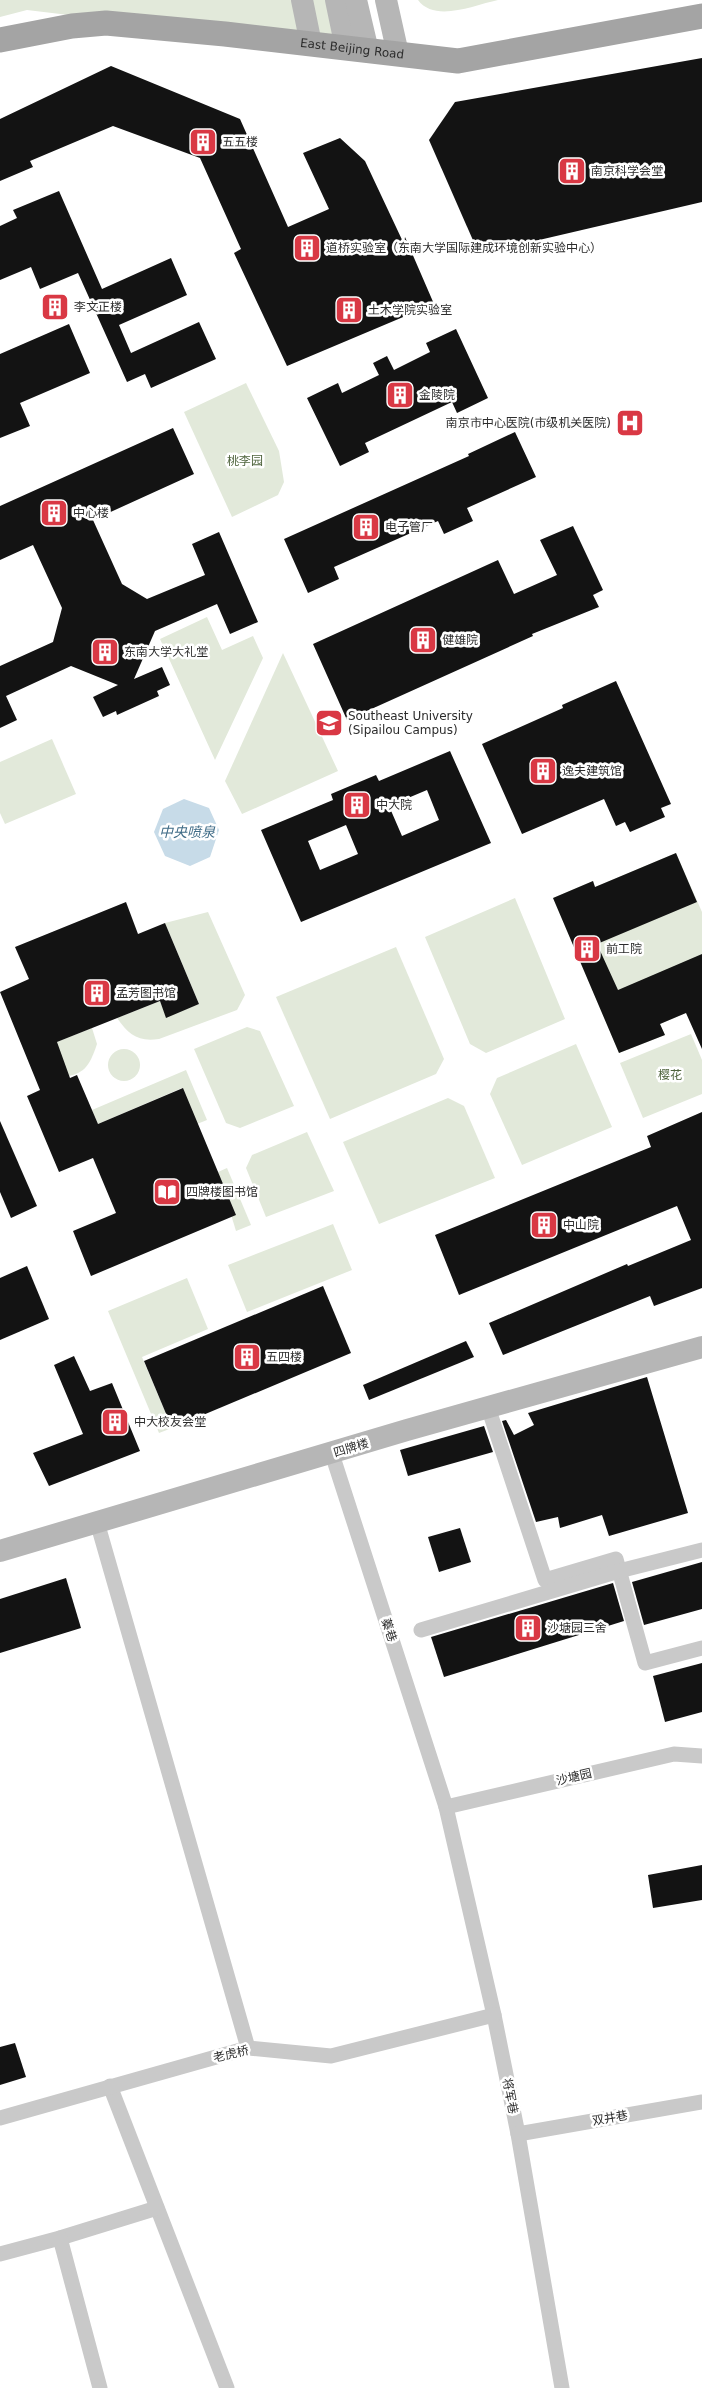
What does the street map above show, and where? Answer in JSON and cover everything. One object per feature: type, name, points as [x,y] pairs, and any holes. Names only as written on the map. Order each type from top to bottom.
[{"type":"main road","name":"East Beijing Road","points":[[0,40],[72,26],[106,23],[458,61],[702,16]]},
{"type":"street","points":[[302,0],[311,44]]},
{"type":"street","points":[[336,0],[357,49]]},
{"type":"street","points":[[356,0],[357,49]]},
{"type":"street","points":[[386,0],[398,54]]},
{"type":"street","name":"四牌楼","points":[[0,1551],[488,1407],[702,1347]]},
{"type":"street","points":[[488,1407],[545,1580],[616,1559],[645,1663],[702,1648]]},
{"type":"street","name":"蓁巷","points":[[332,1454],[446,1806]]},
{"type":"street","points":[[97,1522],[248,2048]]},
{"type":"street","points":[[421,1630],[620,1571],[702,1550]]},
{"type":"street","name":"沙塘园","points":[[446,1806],[674,1754],[702,1756]]},
{"type":"street","name":"将军巷","points":[[446,1806],[494,2015],[518,2134],[552,2319],[562,2388]]},
{"type":"street","name":"老虎桥","points":[[0,2118],[248,2048],[331,2056],[494,2015]]},
{"type":"street","points":[[110,2086],[227,2388]]},
{"type":"street","name":"双井巷","points":[[518,2134],[702,2102]]},
{"type":"street","points":[[0,2254],[60,2238],[157,2208]]},
{"type":"street","points":[[60,2238],[100,2388]]},
{"type":"green space","points":[[0,0],[354,0],[368,51],[27,10],[0,17]]},
{"type":"green space","points":[[418,0],[498,0],[467,8],[444,11],[425,7]]},
{"type":"green space","name":"桃李园","points":[[246,383],[279,451],[284,482],[278,495],[232,517],[184,412]]},
{"type":"green space","points":[[207,617],[222,650],[253,636],[263,658],[215,760],[160,639]]},
{"type":"green space","points":[[283,653],[338,771],[242,814],[225,781]]},
{"type":"green space","points":[[52,739],[76,794],[5,824],[0,813],[0,762]]},
{"type":"green space","name":"前工院","points":[[676,853],[702,912],[702,1006],[660,1024],[665,1035],[619,1053],[553,898],[593,881],[595,887]]},
{"type":"green space","points":[[515,898],[565,1019],[486,1053],[470,1044],[425,937]]},
{"type":"green space","points":[[208,912],[245,995],[237,1010],[159,1039],[140,1038],[130,1033],[117,1018],[160,1001],[166,1017],[199,1004],[165,923]]},
{"type":"green space","points":[[396,947],[444,1059],[436,1074],[330,1119],[276,997]]},
{"type":"green space","points":[[247,1027],[260,1031],[294,1106],[240,1128],[226,1123],[194,1049]]},
{"type":"green space","points":[[92,1028],[97,1044],[88,1064],[81,1072],[60,1078],[57,1042]]},
{"type":"green space","name":"樱花","points":[[691,1034],[702,1060],[702,1094],[643,1118],[620,1063]]},
{"type":"green space","points":[[576,1044],[612,1127],[522,1165],[490,1094],[497,1078]]},
{"type":"green space","points":[[124,1049],[130,1050],[135,1054],[139,1059],[139,1071],[135,1076],[130,1080],[124,1081],[118,1080],[113,1076],[109,1071],[108,1065],[109,1059],[113,1054],[118,1050]]},
{"type":"green space","points":[[186,1070],[207,1120],[197,1124],[182,1088],[98,1124],[92,1110]]},
{"type":"green space","points":[[448,1098],[464,1106],[495,1178],[379,1224],[343,1142]]},
{"type":"green space","points":[[307,1132],[334,1191],[266,1217],[246,1168],[252,1155]]},
{"type":"green space","points":[[227,1168],[251,1225],[236,1231],[218,1172]]},
{"type":"green space","points":[[333,1224],[352,1270],[247,1312],[228,1265]]},
{"type":"green space","points":[[187,1278],[208,1329],[142,1357],[172,1428],[159,1433],[108,1311]]},
{"type":"water","name":"中央喷泉","points":[[184,799],[209,808],[219,830],[210,857],[190,866],[165,856],[154,832],[163,809]]},
{"type":"building","name":"南京科学会堂","points":[[702,58],[702,202],[479,254],[429,140],[455,102]]},
{"type":"building","points":[[111,66],[240,119],[288,227],[329,209],[303,153],[340,138],[365,161],[404,244],[405,237],[434,304],[287,366],[234,253],[241,249],[200,158],[113,126],[30,161],[33,167],[0,181],[0,119]]},
{"type":"building","points":[[59,191],[102,289],[171,258],[187,295],[119,325],[131,353],[199,322],[216,359],[151,388],[145,374],[127,382],[78,273],[40,289],[31,267],[0,280],[0,226],[17,218],[13,210]]},
{"type":"building","points":[[69,324],[90,373],[20,403],[30,426],[0,438],[0,354]]},
{"type":"building","name":"金陵院","points":[[456,329],[488,398],[457,413],[452,402],[365,443],[369,452],[340,466],[307,398],[338,383],[342,393],[379,375],[373,363],[387,356],[394,370],[430,352],[426,343]]},
{"type":"building","points":[[173,428],[194,474],[93,520],[122,584],[147,599],[205,575],[192,544],[219,532],[258,622],[230,634],[217,604],[155,631],[134,679],[162,667],[170,685],[157,691],[159,696],[117,715],[116,711],[103,717],[93,697],[118,685],[71,666],[6,696],[17,720],[0,728],[0,666],[53,642],[62,608],[33,545],[0,560],[0,506]]},
{"type":"building","name":"电子管厂","points":[[515,432],[536,477],[467,508],[473,521],[444,534],[438,521],[334,567],[339,579],[308,593],[284,539],[469,456],[468,454]]},
{"type":"building","name":"健雄院","points":[[573,526],[603,590],[593,595],[599,607],[532,634],[533,636],[347,720],[313,644],[498,560],[514,594],[557,575],[540,540]]},
{"type":"building","points":[[616,681],[671,804],[661,808],[665,817],[630,832],[625,822],[616,826],[604,799],[522,834],[482,744],[563,708],[562,705]]},
{"type":"building","points":[[450,751],[491,843],[301,922],[261,830],[333,800],[331,794],[376,775],[379,781]],"holes":[[[427,790],[439,820],[402,836],[389,806]],[[346,825],[358,854],[320,870],[308,841]]]},
{"type":"building","name":"前工院","points":[[676,853],[697,902],[597,944],[618,990],[702,954],[702,1049],[686,1013],[660,1024],[665,1035],[619,1053],[553,898],[593,881],[595,887]]},
{"type":"building","points":[[126,902],[138,934],[165,923],[199,1004],[166,1018],[160,1001],[57,1042],[70,1078],[77,1075],[98,1124],[183,1088],[236,1215],[91,1276],[73,1231],[116,1213],[93,1158],[59,1172],[27,1096],[40,1090],[0,992],[29,979],[15,947]]},
{"type":"building","points":[[702,1112],[702,1288],[654,1306],[650,1296],[503,1355],[489,1323],[627,1264],[628,1266],[691,1240],[677,1206],[459,1295],[435,1235],[651,1147],[647,1136]]},
{"type":"building","points":[[0,1121],[37,1206],[11,1218],[0,1192]]},
{"type":"building","points":[[27,1266],[49,1319],[0,1340],[0,1278]]},
{"type":"building","name":"五四楼","points":[[323,1286],[351,1353],[172,1428],[144,1361]]},
{"type":"building","points":[[466,1341],[474,1357],[369,1400],[363,1385]]},
{"type":"building","name":"中大校友会堂","points":[[74,1356],[90,1391],[112,1383],[140,1451],[49,1486],[33,1453],[83,1434],[54,1365]]},
{"type":"building","points":[[647,1377],[688,1513],[609,1536],[602,1515],[560,1528],[558,1517],[536,1522],[502,1421],[506,1420],[514,1435],[534,1425],[528,1413]]},
{"type":"building","points":[[484,1426],[493,1452],[408,1476],[400,1450]]},
{"type":"building","points":[[460,1528],[471,1562],[439,1572],[428,1537]]},
{"type":"building","points":[[702,1562],[702,1609],[644,1625],[632,1582]]},
{"type":"building","points":[[66,1578],[81,1628],[0,1653],[0,1599]]},
{"type":"building","name":"沙塘园三舍","points":[[613,1583],[624,1621],[444,1677],[431,1637]]},
{"type":"building","points":[[702,1663],[702,1712],[665,1722],[653,1676]]},
{"type":"building","points":[[702,1865],[702,1900],[653,1908],[648,1875]]},
{"type":"building","points":[[15,2043],[26,2077],[0,2085],[0,2047]]},
{"type":"place","name":"五五楼","points":[[203,142]]},
{"type":"place","name":"南京科学会堂","points":[[572,171]]},
{"type":"place","name":"道桥实验室（东南大学国际建成环境创新实验中心）","points":[[307,248]]},
{"type":"place","name":"李文正楼","points":[[55,307]]},
{"type":"place","name":"土木学院实验室","points":[[349,310]]},
{"type":"place","name":"金陵院","points":[[400,395]]},
{"type":"place","name":"南京市中心医院(市级机关医院)","points":[[630,423]]},
{"type":"place","name":"中心楼","points":[[54,513]]},
{"type":"place","name":"电子管厂","points":[[366,527]]},
{"type":"place","name":"健雄院","points":[[423,640]]},
{"type":"place","name":"东南大学大礼堂","points":[[105,652]]},
{"type":"place","name":"Southeast University (Sipailou Campus)","points":[[329,723]]},
{"type":"place","name":"逸夫建筑馆","points":[[543,771]]},
{"type":"place","name":"中大院","points":[[357,805]]},
{"type":"place","name":"前工院","points":[[587,949]]},
{"type":"place","name":"孟芳图书馆","points":[[97,993]]},
{"type":"place","name":"四牌楼图书馆","points":[[167,1192]]},
{"type":"place","name":"中山院","points":[[544,1225]]},
{"type":"place","name":"五四楼","points":[[247,1357]]},
{"type":"place","name":"中大校友会堂","points":[[115,1422]]},
{"type":"place","name":"沙塘园三舍","points":[[528,1628]]}]
